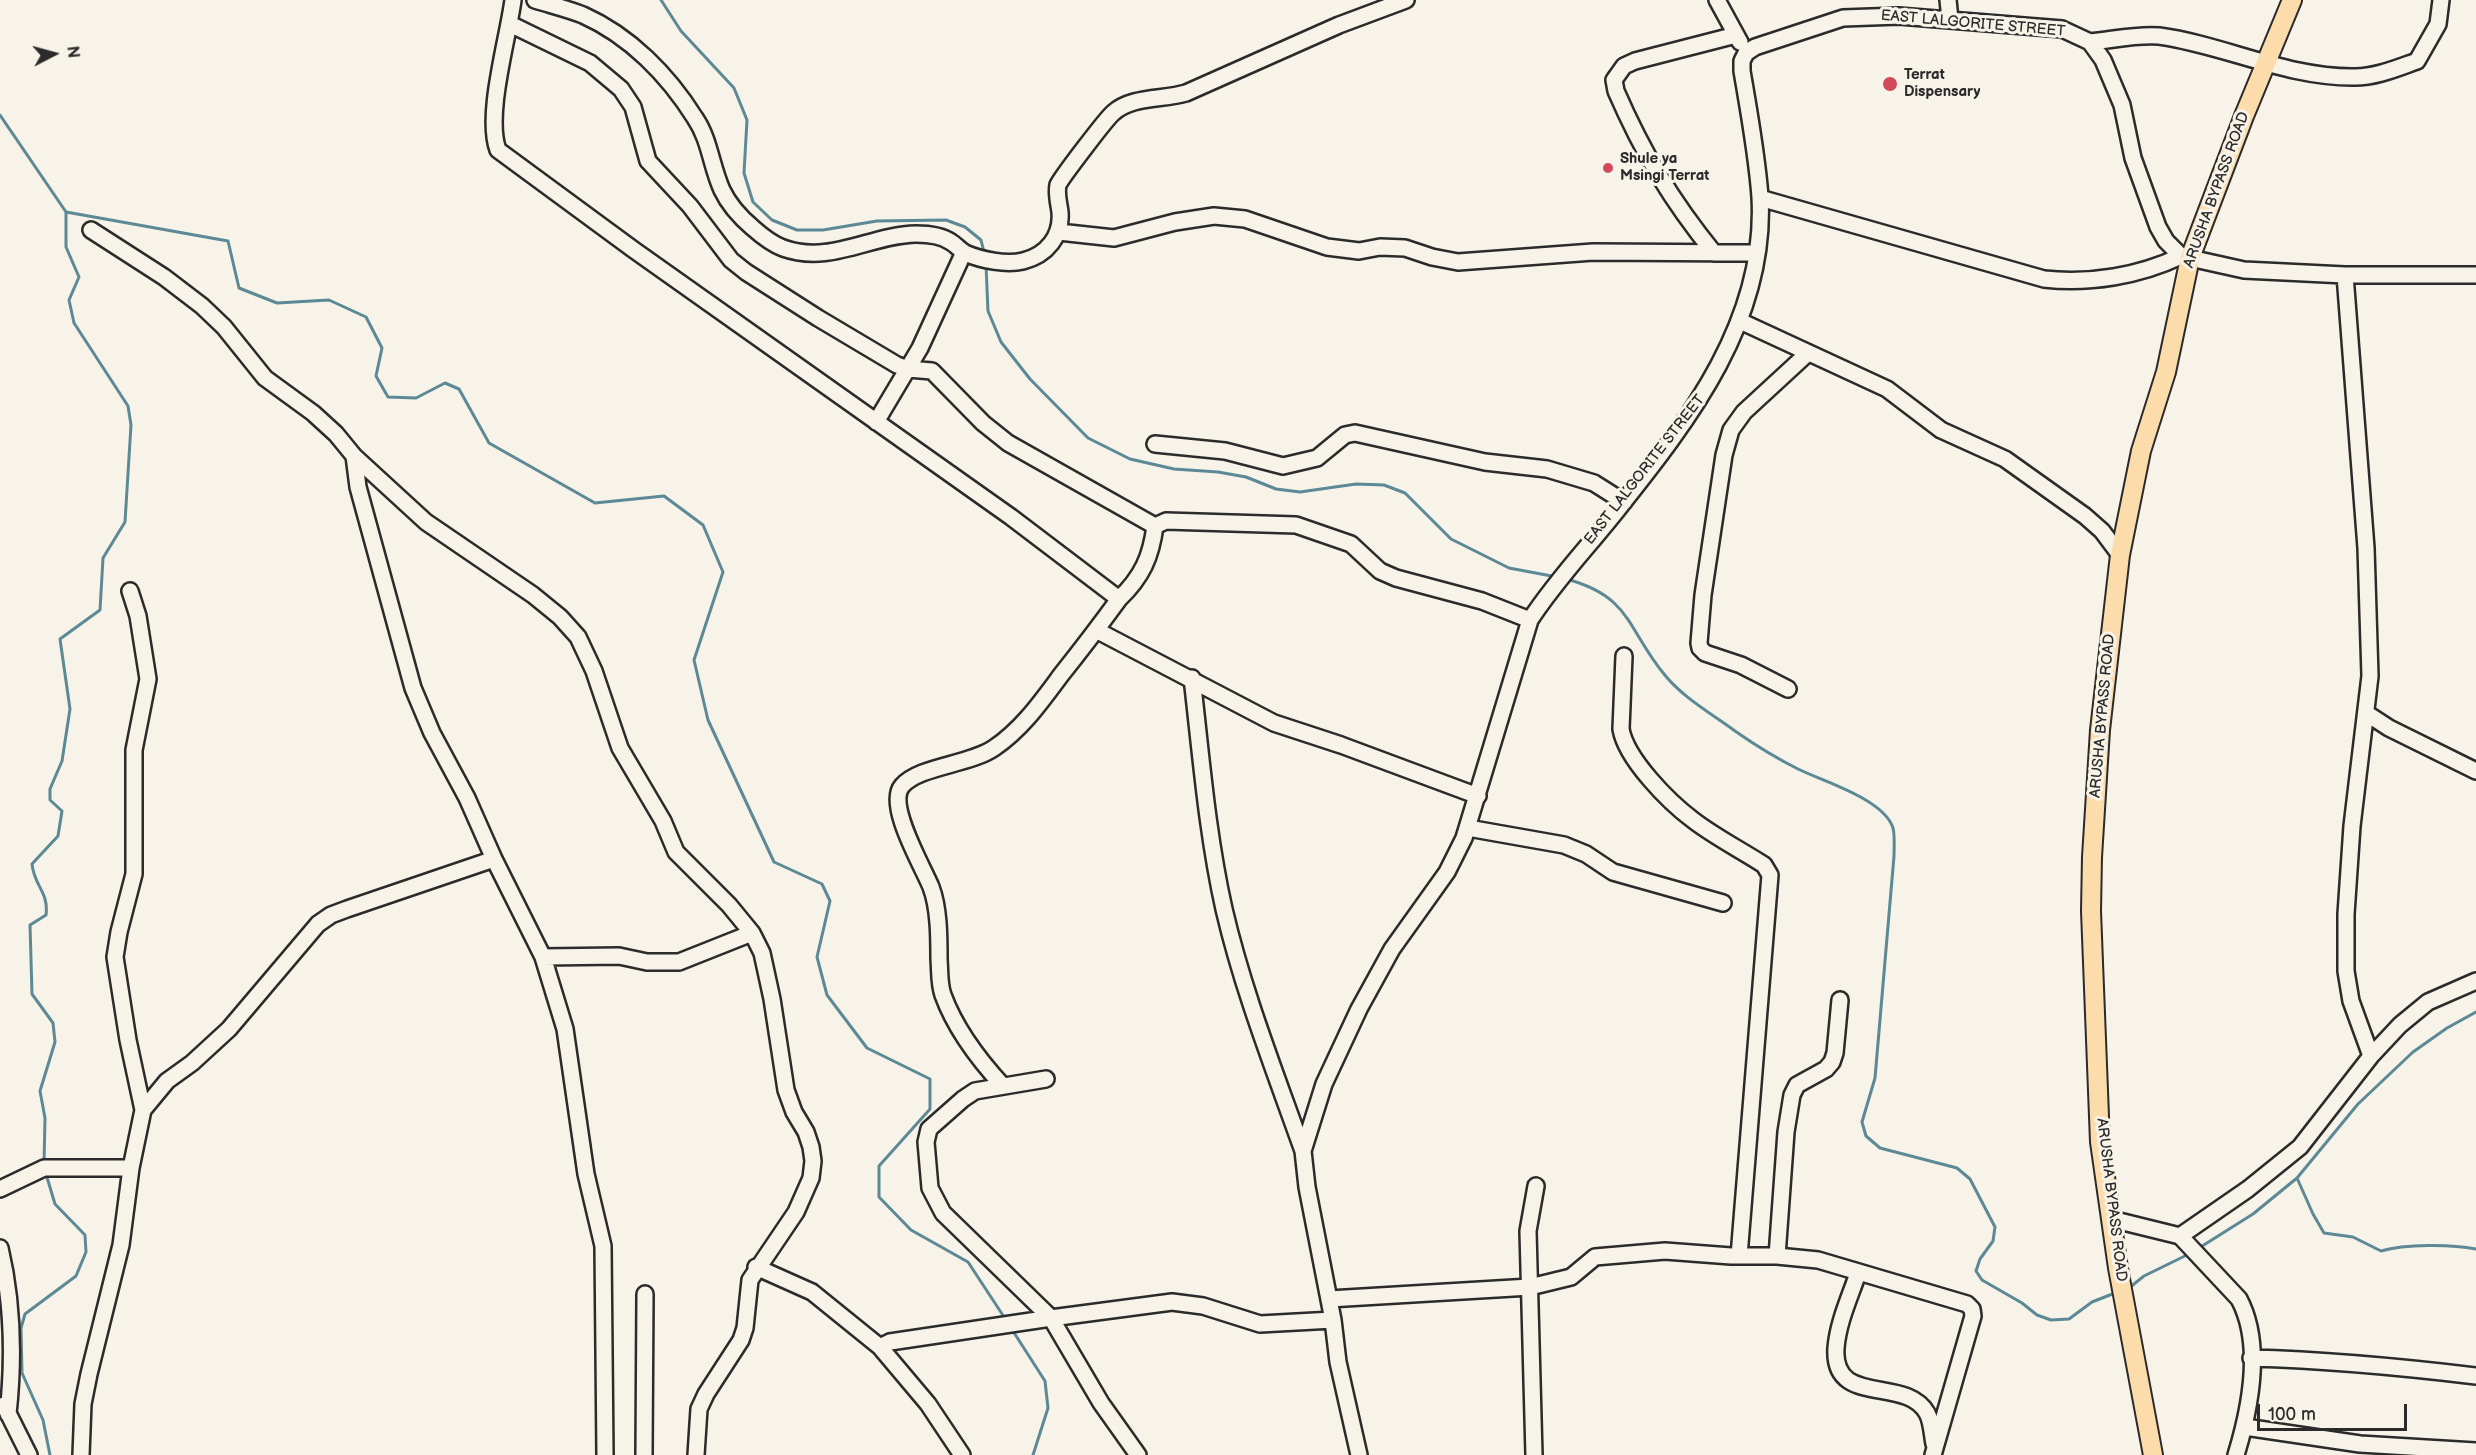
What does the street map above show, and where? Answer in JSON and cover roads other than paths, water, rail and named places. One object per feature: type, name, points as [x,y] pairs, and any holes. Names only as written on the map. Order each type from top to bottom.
[{"type":"main road","name":"ARUSHA BYPASS ROAD","points":[[2153,1455],[2118,1268],[2100,1142],[2091,921],[2092,857],[2100,730],[2120,555],[2141,451],[2166,372],[2185,257],[2292,0]]},
{"type":"street","points":[[513,0],[496,97],[494,138],[498,150],[634,250],[1011,517],[1119,599]]},
{"type":"street","points":[[536,0],[582,15],[621,35],[645,56],[696,118],[707,140],[722,190],[734,209],[763,237],[783,248],[804,253],[836,253],[889,238],[932,234],[948,240],[964,252],[985,259],[1011,262],[1024,261],[1051,246],[1059,232],[1058,185],[1113,112],[1143,99],[1168,98],[1186,93],[1339,25],[1406,0]]},
{"type":"street","points":[[1717,0],[1746,53]]},
{"type":"street","points":[[1948,0],[1950,20]]},
{"type":"street","points":[[2090,42],[2156,36],[2188,42],[2306,73],[2355,77],[2376,75],[2417,61],[2438,24],[2441,0]]},
{"type":"street","name":"EAST LALGORITE STREET","points":[[1303,1152],[1323,1084],[1359,1009],[1392,949],[1447,872],[1468,828],[1530,620],[1548,592],[1624,502],[1678,430],[1710,384],[1740,321],[1756,253],[1760,198],[1742,71],[1746,53],[1788,34],[1843,18],[1899,16],[2062,29],[2090,42]]},
{"type":"street","points":[[510,24],[590,63],[621,89],[633,107],[648,161],[690,206],[731,260],[746,272],[818,318],[908,369],[932,371],[982,423],[1008,443],[1155,526]]},
{"type":"street","points":[[1714,253],[1680,212],[1649,162],[1616,91],[1614,80],[1624,66],[1635,61],[1736,35]]},
{"type":"street","points":[[2090,42],[2103,60],[2122,105],[2133,158],[2158,227],[2166,241],[2185,257],[2244,270],[2345,275],[2476,275]]},
{"type":"street","points":[[1760,198],[2044,279],[2061,281],[2121,276],[2185,257]]},
{"type":"street","points":[[1059,232],[1114,238],[1175,222],[1214,216],[1245,219],[1327,248],[1359,250],[1380,247],[1405,248],[1432,257],[1458,262],[1593,252],[1756,253]]},
{"type":"street","points":[[91,230],[164,277],[202,306],[224,327],[247,359],[265,378],[314,413],[336,434],[354,456],[426,522],[533,595],[560,617],[578,637],[594,671],[620,748],[663,821],[676,852],[729,905],[752,933],[762,953],[772,999],[786,1090],[794,1112],[806,1132],[813,1161],[808,1186],[796,1212],[756,1267],[750,1280],[746,1328],[741,1340],[705,1394],[699,1409],[696,1455]]},
{"type":"street","points":[[876,422],[938,313],[964,252]]},
{"type":"street","points":[[2345,275],[2366,548],[2370,676],[2352,826],[2346,914],[2346,971],[2351,1001],[2371,1056]]},
{"type":"street","points":[[1740,321],[1887,389],[1941,430],[2005,459],[2085,516],[2102,531],[2120,555]]},
{"type":"street","points":[[1788,689],[1741,665],[1705,653],[1699,643],[1703,595],[1724,455],[1731,430],[1744,412],[1808,353]]},
{"type":"street","points":[[1155,444],[1225,451],[1283,466],[1317,458],[1345,435],[1355,433],[1485,462],[1548,469],[1594,483],[1624,502]]},
{"type":"street","points":[[354,456],[358,487],[413,688],[432,733],[467,798],[494,859],[543,957],[565,1029],[586,1174],[603,1246],[606,1455]]},
{"type":"street","points":[[1155,526],[1166,521],[1296,525],[1351,544],[1380,571],[1396,578],[1482,601],[1530,620]]},
{"type":"street","points":[[1003,1086],[987,1069],[962,1032],[941,992],[939,938],[933,893],[907,833],[897,798],[901,787],[912,778],[975,758],[993,748],[1020,726],[1119,599],[1133,586],[1152,551],[1155,526]]},
{"type":"street","points":[[130,591],[138,616],[148,679],[134,750],[134,874],[118,932],[115,957],[128,1040],[143,1110]]},
{"type":"street","points":[[1096,630],[1192,678],[1274,723],[1341,745],[1478,796]]},
{"type":"street","points":[[1624,657],[1620,729],[1622,738],[1632,755],[1664,792],[1693,820],[1764,865],[1770,874],[1739,1256]]},
{"type":"street","points":[[1192,678],[1214,861],[1225,910],[1257,1022],[1303,1152],[1317,1245],[1333,1320],[1338,1362],[1359,1455]]},
{"type":"street","points":[[2366,713],[2389,728],[2476,771]]},
{"type":"street","points":[[1468,828],[1564,845],[1586,854],[1613,872],[1723,903]]},
{"type":"street","points":[[81,1455],[85,1394],[104,1307],[121,1245],[131,1168],[143,1110],[167,1081],[192,1063],[228,1029],[318,924],[347,909],[494,859]]},
{"type":"street","points":[[543,957],[619,956],[647,962],[679,962],[752,933]]},
{"type":"street","points":[[2190,1247],[2248,1189],[2300,1147],[2371,1056],[2400,1025],[2428,1002],[2476,981]]},
{"type":"street","points":[[1777,1256],[1786,1132],[1792,1095],[1797,1085],[1826,1069],[1832,1062],[1835,1053],[1840,1000]]},
{"type":"street","points":[[1046,1079],[975,1091],[929,1129],[926,1142],[930,1188],[943,1213],[1051,1317],[1101,1403],[1138,1455]]},
{"type":"street","points":[[1286,1105],[1313,1119]]},
{"type":"street","points":[[0,1189],[44,1168],[131,1168]]},
{"type":"street","points":[[1533,1455],[1528,1231],[1536,1186]]},
{"type":"street","points":[[2111,1219],[2190,1247],[2239,1299],[2246,1312],[2250,1328],[2251,1358],[2249,1403],[2245,1427],[2236,1455]]},
{"type":"street","points":[[0,1248],[11,1320],[13,1374],[8,1414]]},
{"type":"street","points":[[1329,1299],[1530,1287],[1571,1277],[1595,1257],[1665,1251],[1818,1260],[1967,1304],[1972,1308],[1973,1316],[1934,1453]]},
{"type":"street","points":[[756,1267],[812,1292],[880,1347],[928,1404],[962,1455]]},
{"type":"street","points":[[1858,1273],[1839,1329],[1836,1349],[1839,1369],[1843,1376],[1853,1384],[1901,1395],[1923,1407],[1930,1420],[1934,1453]]},
{"type":"street","points":[[644,1455],[645,1294]]},
{"type":"street","points":[[880,1347],[890,1342],[1051,1317],[1172,1302],[1203,1306],[1260,1323],[1333,1320]]},
{"type":"street","points":[[2251,1358],[2415,1368],[2476,1376]]},
{"type":"street","points":[[0,1397],[28,1455]]},
{"type":"street","points":[[2245,1427],[2363,1450],[2476,1451]]},
{"type":"waterway","points":[[661,0],[681,31],[734,88],[747,120],[744,173],[753,202],[772,220],[797,230],[823,230],[877,221],[946,220],[965,227],[981,240],[984,252]]},
{"type":"waterway","points":[[0,115],[66,212],[228,241],[239,288],[277,303],[329,300],[366,317],[382,348],[376,376],[388,397],[416,398],[445,383],[459,389],[489,443],[595,503],[664,496],[703,525],[723,572],[694,660],[708,720],[774,862],[822,884],[830,901],[817,957],[827,995],[867,1048],[930,1079],[930,1109],[879,1166],[879,1197],[911,1230],[968,1262],[1006,1320]]},
{"type":"waterway","points":[[44,1164],[45,1118],[40,1091],[55,1042],[53,1023],[32,994],[30,925],[46,915],[45,900],[35,878],[32,864],[58,836],[62,811],[50,800],[50,789],[62,761],[70,709],[60,639],[100,610],[103,558],[125,522],[131,425],[128,406],[74,323],[69,300],[79,277],[66,247],[66,212]]},
{"type":"waterway","points":[[986,265],[988,311],[1001,342],[1030,379],[1088,438],[1130,459],[1174,469],[1218,472],[1246,477],[1276,489],[1300,492],[1356,484],[1384,485],[1405,493],[1451,539],[1509,568],[1557,577]]},
{"type":"waterway","points":[[1566,579],[1587,586],[1616,605],[1626,616],[1664,674],[1698,705],[1766,751],[1798,769],[1851,792],[1878,808],[1887,818],[1894,831],[1894,856],[1875,1078],[1862,1122],[1866,1136],[1880,1148],[1957,1168],[1970,1179],[1995,1227],[1993,1241],[1980,1259],[1976,1271],[1982,1280],[2022,1303],[2037,1315],[2051,1320],[2069,1319],[2092,1302],[2115,1293]]},
{"type":"waterway","points":[[2199,1248],[2253,1214],[2297,1178],[2358,1104],[2413,1052],[2447,1028],[2476,1012]]},
{"type":"waterway","points":[[46,1174],[55,1204],[85,1235],[86,1252],[76,1276],[25,1314],[21,1328],[22,1373],[43,1420],[50,1455]]},
{"type":"waterway","points":[[2297,1178],[2324,1233],[2353,1237],[2381,1251],[2428,1246],[2476,1249]]},
{"type":"waterway","points":[[2129,1288],[2144,1276],[2191,1253]]},
{"type":"waterway","points":[[1011,1328],[1045,1381],[1048,1408],[1033,1455]]},
{"type":"place","name":"Terrat Dispensary","points":[[1890,84]]},
{"type":"place","name":"Shule ya Msingi Terrat","points":[[1608,168]]}]
